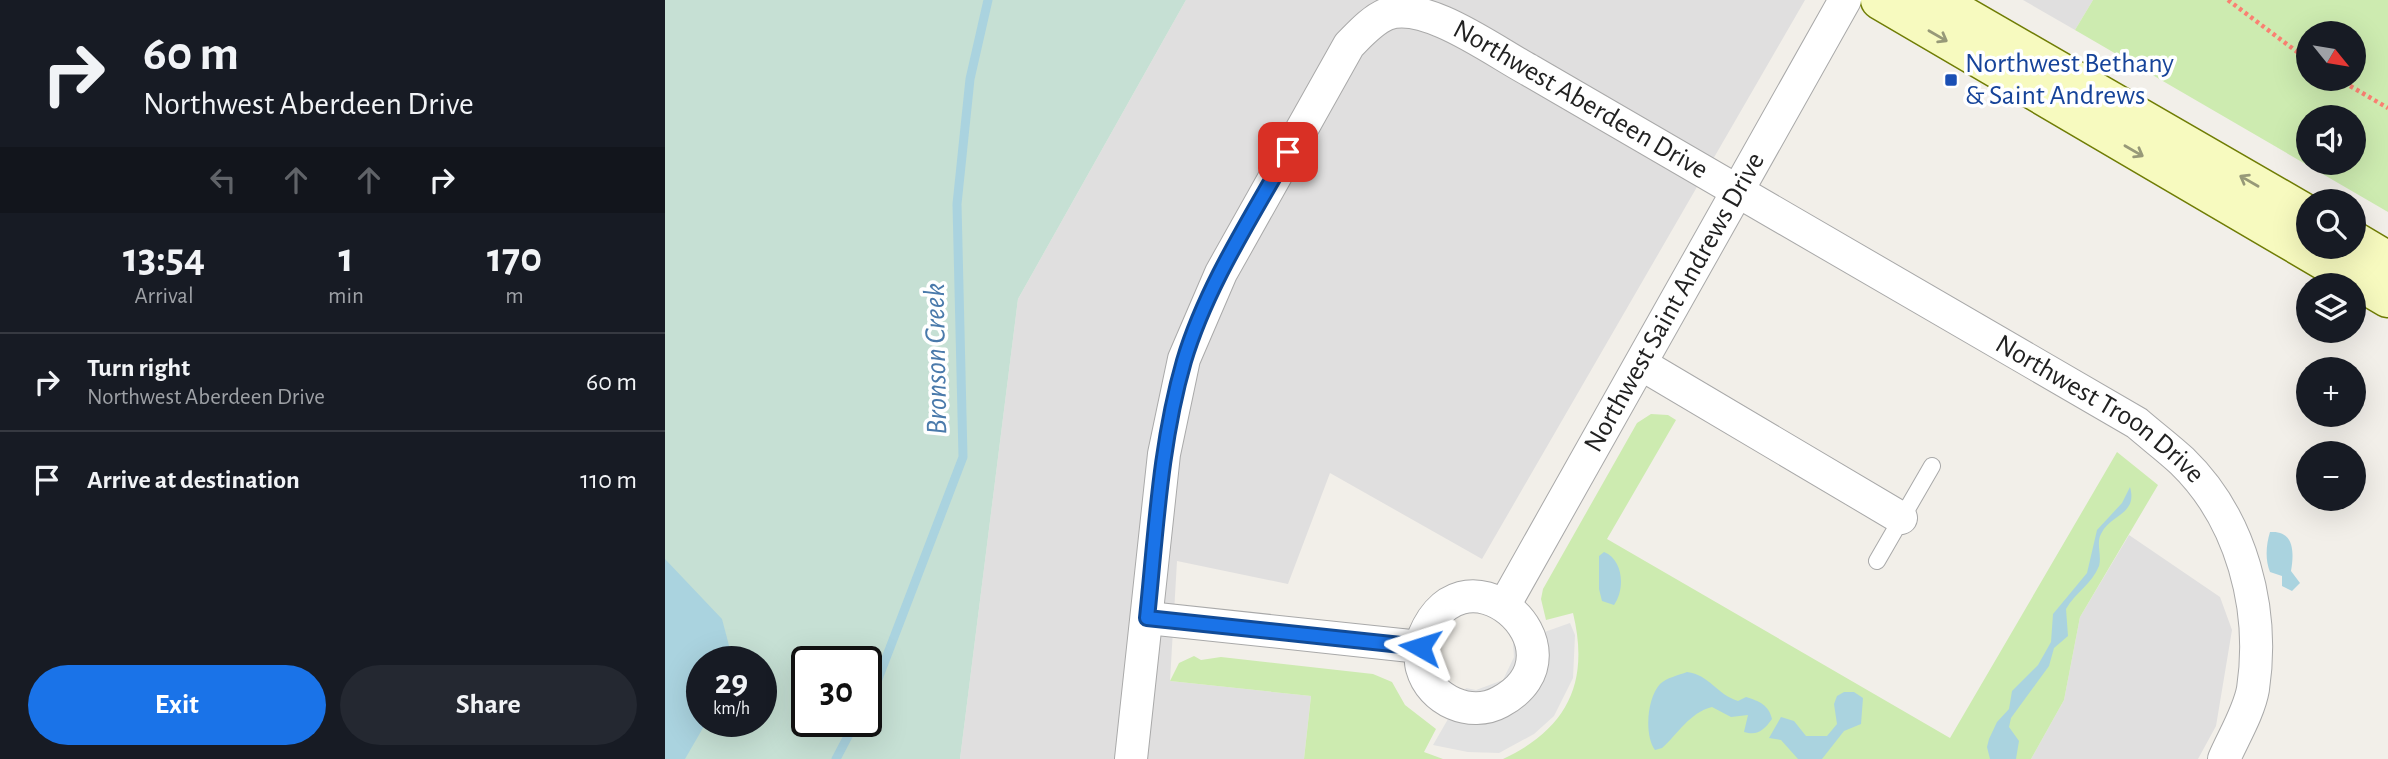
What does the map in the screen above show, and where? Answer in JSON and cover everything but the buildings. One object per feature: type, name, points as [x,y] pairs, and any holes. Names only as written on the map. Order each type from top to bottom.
[{"type":"main road","points":[[1880,0],[2388,298]]},
{"type":"main road","points":[[1936,0],[2296,208]]},
{"type":"main road","points":[[2366,248],[2388,261]]},
{"type":"street","name":"Northwest Saint Andrews Drive","points":[[1505,604],[1845,0]]},
{"type":"street","name":"Northwest Aberdeen Drive","points":[[1131,759],[1164,454],[1184,359],[1220,273],[1349,45],[1365,29],[1387,15],[1409,6],[1506,57],[1738,194]]},
{"type":"street","name":"Northwest Troon Drive","points":[[1738,194],[2137,423],[2184,463],[2217,506],[2243,557],[2256,617],[2253,691],[2224,759]]},
{"type":"street","points":[[1641,364],[1901,518]]},
{"type":"street","points":[[1484,597],[1505,604],[1521,618],[1530,638],[1532,659],[1525,679],[1512,696],[1493,706],[1472,709],[1451,703],[1433,689],[1422,669],[1420,647],[1427,626],[1441,608],[1461,598],[1484,597]]},
{"type":"street","points":[[1147,618],[1420,647]]},
{"type":"lane","points":[[1877,561],[1932,466]]},
{"type":"path","points":[[2228,0],[2296,51]]},
{"type":"path","points":[[2359,91],[2388,108]]},
{"type":"shaded area","points":[[1186,0],[1805,0],[1482,559],[1330,473],[1288,584],[1177,561],[1170,681],[1311,696],[1304,759],[960,759],[1018,299]]},
{"type":"shaded area","points":[[2023,0],[2093,0],[2075,30]]},
{"type":"shaded area","points":[[2129,535],[2220,597],[2232,630],[2216,726],[2198,759],[2031,759],[2064,700],[2080,617]]},
{"type":"shaded area","points":[[1570,623],[1575,635],[1573,678],[1554,716],[1534,734],[1499,753],[1468,752],[1433,745],[1466,688],[1476,690],[1503,680],[1514,657],[1513,643]]},
{"type":"green space","points":[[665,0],[1186,0],[1018,299],[960,759],[665,759]]},
{"type":"green space","points":[[2093,0],[2388,0],[2388,212],[2366,199],[2366,189],[2348,189],[2324,175],[2366,175],[2366,105],[2296,105],[2296,159],[2075,30]]},
{"type":"green space","points":[[1651,414],[1668,415],[1676,420],[1607,539],[1950,738],[2117,452],[2158,485],[2080,617],[2064,700],[2031,759],[1503,759],[1543,733],[1558,718],[1568,701],[1575,682],[1578,661],[1573,613],[1546,620],[1541,599],[1543,589],[1637,423]]},
{"type":"green space","points":[[1194,656],[1201,660],[1221,657],[1373,674],[1392,682],[1405,705],[1436,729],[1424,752],[1443,759],[1304,759],[1311,696],[1170,681],[1179,663]]},
{"type":"water","points":[[2130,487],[2131,496],[2127,509],[2110,522],[2101,534],[2100,562],[2096,572],[2066,609],[2068,636],[2054,648],[2049,666],[2011,718],[2009,727],[2019,741],[2016,759],[1990,759],[1987,747],[1989,739],[1997,722],[2009,709],[2012,691],[2038,665],[2051,642],[2053,614],[2087,573],[2097,530],[2122,503]]},
{"type":"water","points":[[2270,532],[2284,535],[2291,544],[2291,571],[2300,583],[2292,591],[2282,586],[2282,576],[2270,572],[2267,552]]},
{"type":"water","points":[[1604,552],[1616,562],[1621,576],[1620,592],[1614,605],[1602,601],[1599,589],[1599,556]]},
{"type":"water","points":[[665,559],[722,619],[729,646],[686,646],[686,737],[698,737],[685,759],[665,759]]},
{"type":"water","points":[[1687,672],[1702,677],[1730,698],[1738,701],[1746,697],[1759,702],[1769,710],[1772,719],[1760,731],[1744,732],[1748,715],[1731,717],[1712,707],[1697,714],[1662,748],[1655,750],[1648,726],[1652,698],[1660,684]]},
{"type":"water","points":[[1844,692],[1854,692],[1863,698],[1861,724],[1844,731],[1822,759],[1798,759],[1781,740],[1769,738],[1781,717],[1794,721],[1806,736],[1827,736],[1837,724],[1834,704],[1837,696]]},
{"type":"waterway","name":"Bronson Creek","points":[[882,669],[963,457],[957,204],[970,79],[988,0]]},
{"type":"waterway","name":"Bronson Creek","points":[[836,759],[848,737]]},
{"type":"place","name":"Northwest Bethany & Saint Andrews","points":[[1951,80]]},
{"type":"route","points":[[1288,152],[1220,273],[1184,359],[1164,454],[1147,618],[1420,647]]}]
